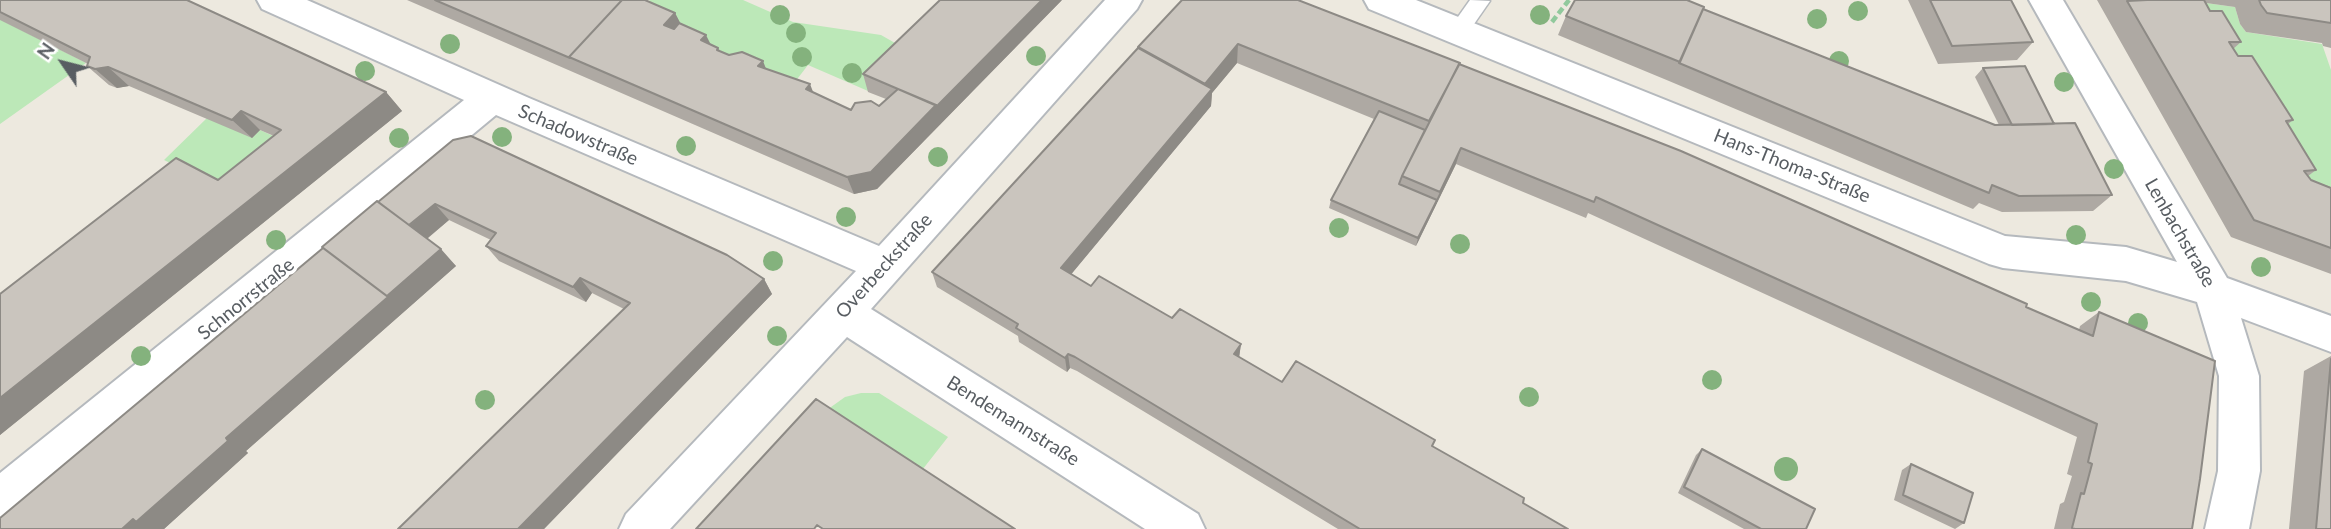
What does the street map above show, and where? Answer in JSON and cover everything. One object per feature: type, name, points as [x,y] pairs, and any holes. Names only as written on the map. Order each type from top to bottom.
[{"type":"street","name":"Schadowstraße","points":[[274,0],[492,98],[884,265]]},
{"type":"street","name":"Overbeckstraße","points":[[641,529],[843,313],[1125,0]]},
{"type":"street","name":"Hans-Thoma-Straße","points":[[1381,0],[2003,252],[2126,264],[2213,290],[2331,334]]},
{"type":"street","name":"Lenbachstraße","points":[[2046,0],[2213,290],[2239,376],[2239,471],[2227,529]]},
{"type":"street","name":"Schnorrstraße","points":[[0,500],[492,98]]},
{"type":"street","name":"Bendemannstraße","points":[[843,313],[1183,529]]},
{"type":"lane","points":[[1458,31],[1480,1]]},
{"type":"green space","points":[[650,0],[743,0],[793,22],[881,35],[909,51],[868,91],[808,65],[788,91],[639,13]]},
{"type":"green space","points":[[2184,0],[2235,7],[2240,24],[2246,32],[2322,44],[2331,70],[2331,202],[2319,198]]},
{"type":"green space","points":[[0,19],[86,63],[0,124]]},
{"type":"green space","points":[[207,118],[260,130],[300,148],[238,197],[164,160]]},
{"type":"green space","points":[[861,393],[879,393],[948,437],[919,474],[824,412],[845,397]]},
{"type":"building","points":[[0,0],[187,0],[386,92],[0,398],[0,294],[176,158],[218,180],[281,130],[241,111],[232,120],[108,67],[95,69],[87,66],[90,57],[0,12]]},
{"type":"building","points":[[435,0],[622,0],[570,58]]},
{"type":"building","points":[[622,0],[645,0],[675,13],[664,25],[674,29],[679,23],[706,35],[701,40],[718,48],[717,50],[729,55],[742,52],[763,61],[758,66],[810,84],[806,89],[851,110],[855,103],[871,101],[879,106],[898,89],[936,105],[871,172],[847,177],[569,57]]},
{"type":"building","points":[[940,0],[1042,0],[937,106],[863,74]]},
{"type":"building","points":[[1182,0],[1298,0],[1460,63],[1429,121],[1238,44],[1205,84],[1138,47]]},
{"type":"building","points":[[1575,0],[1687,0],[1704,7],[1680,62],[1566,16]]},
{"type":"building","points":[[1930,0],[2011,0],[2033,42],[1952,46]]},
{"type":"building","points":[[2204,0],[2210,11],[2222,11],[2241,42],[2229,42],[2238,56],[2252,56],[2293,120],[2286,121],[2316,170],[2304,171],[2311,180],[2331,188],[2331,248],[2254,220],[2127,1]]},
{"type":"building","points":[[2259,0],[2331,0],[2331,23],[2267,13]]},
{"type":"building","points":[[1703,9],[1995,125],[2075,123],[2112,195],[2019,196],[1992,185],[1989,193],[1679,63]]},
{"type":"building","points":[[1138,48],[1212,89],[1061,268],[1091,286],[1099,276],[1172,318],[1180,309],[1241,344],[1234,354],[1282,382],[1296,361],[1435,440],[1432,446],[1524,498],[1523,503],[1568,529],[1360,529],[1075,357],[1068,354],[1065,358],[1016,328],[1018,324],[932,272]]},
{"type":"building","points":[[1459,64],[1681,151],[2027,304],[2026,307],[2093,336],[2099,312],[2215,361],[2192,529],[2072,528],[2092,464],[2088,462],[2097,424],[1596,197],[1594,202],[1461,148],[1440,192],[1402,176]]},
{"type":"building","points":[[2025,66],[2054,124],[2012,125],[1983,68]]},
{"type":"building","points":[[1379,111],[1425,130],[1399,184],[1437,200],[1418,238],[1331,200]]},
{"type":"building","points":[[471,136],[727,255],[764,279],[518,529],[398,529],[630,303],[580,278],[573,287],[486,246],[496,233],[435,204],[409,225],[378,202],[453,140]]},
{"type":"building","points":[[377,201],[441,249],[387,296],[322,247]]},
{"type":"building","points":[[323,248],[388,297],[226,438],[228,441],[136,522],[133,519],[122,529],[0,529],[0,518]]},
{"type":"building","points":[[2331,359],[2331,529],[2316,529]]},
{"type":"building","points":[[816,399],[1015,529],[823,529],[817,525],[814,529],[696,529]]},
{"type":"building","points":[[1702,449],[1815,509],[1806,529],[1761,529],[1684,487]]},
{"type":"building","points":[[1911,464],[1973,493],[1964,523],[1903,495]]}]
